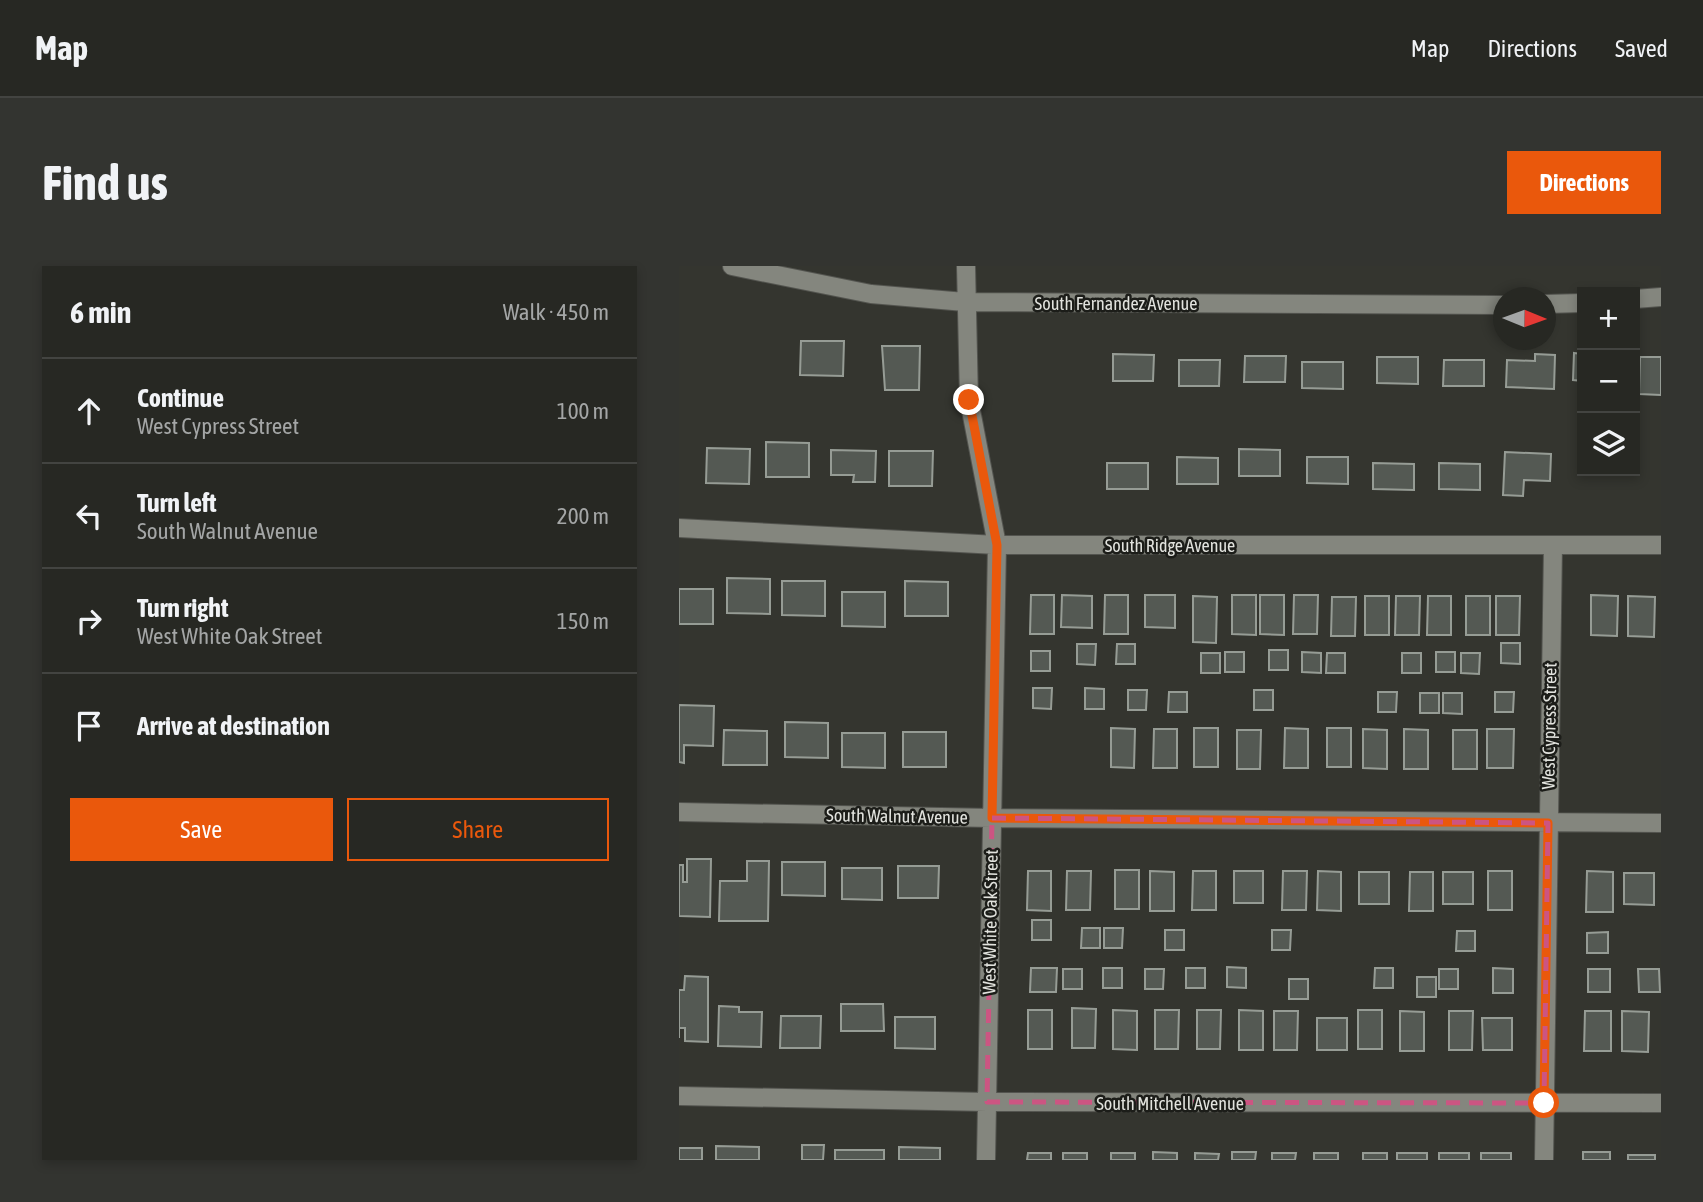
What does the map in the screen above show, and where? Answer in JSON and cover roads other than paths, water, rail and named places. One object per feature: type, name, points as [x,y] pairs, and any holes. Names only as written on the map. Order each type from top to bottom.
[{"type":"street","name":"South Fernandez Avenue","points":[[732,266],[871,294],[965,302],[1493,305]]},
{"type":"street","name":"West White Oak Street","points":[[966,266],[969,400],[997,545],[986,1160]]},
{"type":"street","points":[[1640,299],[1661,297]]},
{"type":"street","points":[[1556,304],[1577,303]]},
{"type":"street","name":"South Ridge Avenue","points":[[679,528],[997,545],[1661,545]]},
{"type":"street","name":"West Cypress Street","points":[[1544,1160],[1553,545]]},
{"type":"street","name":"South Walnut Avenue","points":[[679,812],[992,818],[1661,824]]},
{"type":"street","name":"South Mitchell Avenue","points":[[679,1096],[987,1102],[1661,1103]]}]
